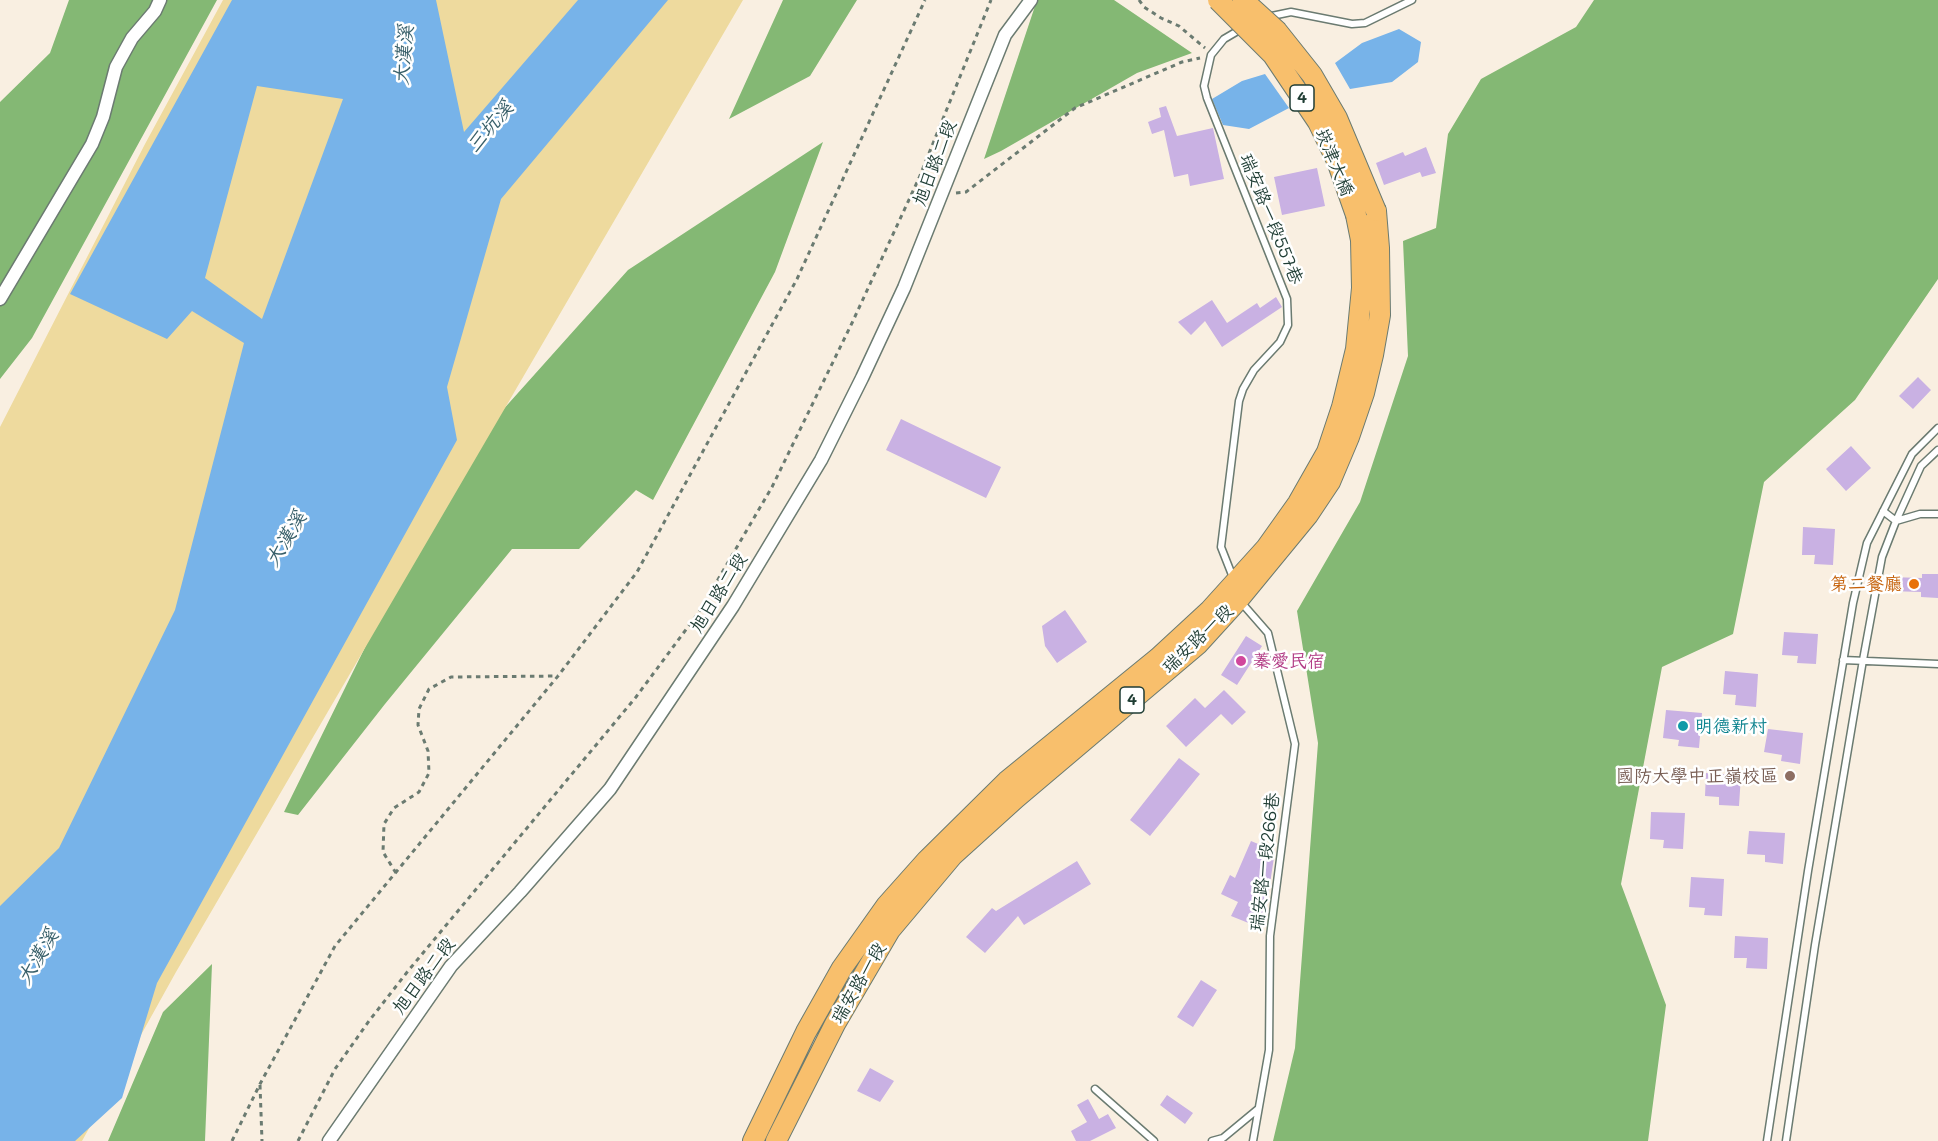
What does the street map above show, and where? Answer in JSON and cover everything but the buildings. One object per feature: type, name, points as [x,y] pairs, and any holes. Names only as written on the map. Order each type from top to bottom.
[{"type":"main road","name":"崁津大橋","points":[[1218,0],[1273,55],[1318,123],[1337,161],[1356,215]]},
{"type":"main road","name":"崁津大橋","points":[[1242,0],[1277,31],[1312,75],[1338,118],[1376,211]]},
{"type":"main road","name":"瑞安路一段","points":[[753,1141],[806,1032],[842,968],[886,906],[927,860],[1007,781],[1158,658],[1210,610],[1236,590],[1308,515],[1330,482],[1364,393],[1380,315],[1376,211]]},
{"type":"main road","name":"瑞安路一段","points":[[776,1141],[835,1024],[890,930],[953,855],[1016,798],[1198,644],[1298,503],[1327,452],[1354,361],[1362,288],[1361,240],[1356,215]]},
{"type":"street","points":[[0,299],[92,144],[103,117],[116,67],[132,38],[155,11],[160,0]]},
{"type":"street","name":"旭日路二段","points":[[329,1141],[451,966],[520,892],[610,789],[733,606],[831,439],[904,288],[1005,35],[1031,0]]},
{"type":"lane","points":[[1211,55],[1224,39],[1253,22],[1276,14],[1291,12],[1352,24],[1365,23],[1412,0]]},
{"type":"lane","name":"瑞安路一段557巷","points":[[1211,55],[1204,86],[1207,98],[1287,299],[1288,312],[1288,325],[1280,342],[1254,370],[1239,401],[1221,547],[1236,590]]},
{"type":"lane","points":[[1767,1141],[1843,660],[1867,543],[1911,454],[1938,428]]},
{"type":"lane","points":[[1786,1141],[1815,945],[1882,557],[1921,466],[1938,450]]},
{"type":"lane","points":[[1883,511],[1896,521]]},
{"type":"lane","points":[[1896,521],[1920,514],[1938,514]]},
{"type":"lane","name":"瑞安路一段266巷","points":[[1236,590],[1268,633],[1295,744],[1270,936],[1269,1050],[1253,1141]]},
{"type":"lane","points":[[1843,660],[1938,664]]},
{"type":"lane","points":[[1095,1089],[1154,1141]]},
{"type":"lane","points":[[1212,1141],[1223,1138],[1259,1108]]},
{"type":"path","points":[[232,1141],[260,1084],[335,946],[558,676],[637,572],[797,279],[925,0]]},
{"type":"path","points":[[298,1141],[335,1069],[369,1021],[636,697],[699,612],[772,487],[852,323],[919,178],[991,0]]},
{"type":"path","points":[[942,195],[966,192],[1075,108],[1182,62],[1211,55],[1200,42],[1179,26],[1144,7],[1139,0]]},
{"type":"path","points":[[396,873],[383,852],[384,824],[394,808],[419,792],[429,773],[428,751],[418,725],[418,709],[429,689],[451,677],[558,676]]},
{"type":"path","points":[[260,1084],[262,1141]]},
{"type":"green space","points":[[69,0],[217,0],[32,338],[0,379],[0,102],[50,53]]},
{"type":"green space","points":[[783,0],[857,0],[810,76],[729,119]]},
{"type":"green space","points":[[1037,0],[1114,0],[1192,53],[1137,73],[984,159]]},
{"type":"green space","points":[[1594,0],[1938,0],[1938,279],[1855,400],[1764,482],[1733,634],[1662,667],[1621,884],[1666,1005],[1648,1141],[1273,1141],[1295,1048],[1318,743],[1297,611],[1360,502],[1408,356],[1403,241],[1436,228],[1448,134],[1481,79],[1576,27]]},
{"type":"green space","points":[[823,142],[775,272],[653,500],[636,490],[579,549],[512,549],[298,815],[284,812],[376,625],[492,422],[628,270]]},
{"type":"green space","points":[[212,964],[205,1141],[108,1141],[163,1012]]},
{"type":"sand","points":[[223,0],[743,0],[176,972],[82,1141],[0,1141],[0,427],[145,144]]},
{"type":"water","points":[[232,0],[436,0],[464,132],[578,0],[668,0],[501,199],[447,387],[457,440],[157,983],[122,1098],[75,1141],[0,1141],[0,906],[59,848],[175,610],[244,343],[192,311],[167,339],[70,294]],"holes":[[[257,86],[343,99],[262,319],[205,278]]]},
{"type":"water","points":[[1399,29],[1421,42],[1418,62],[1392,82],[1350,89],[1335,63],[1362,43]]},
{"type":"water","points":[[1265,74],[1289,108],[1249,129],[1223,125],[1212,99],[1242,81]]},
{"type":"place","name":"第二餐廳","points":[[1914,584]]},
{"type":"place","name":"蓁愛民宿","points":[[1241,661]]},
{"type":"place","name":"明德新村","points":[[1683,726]]},
{"type":"place","name":"國防大學中正嶺校區","points":[[1790,776]]},
{"type":"water label","name":"大漢溪","points":[[404,55]]},
{"type":"water label","name":"三坑溪","points":[[490,127]]},
{"type":"water label","name":"大漢溪","points":[[286,539]]},
{"type":"water label","name":"大漢溪","points":[[38,957]]}]
